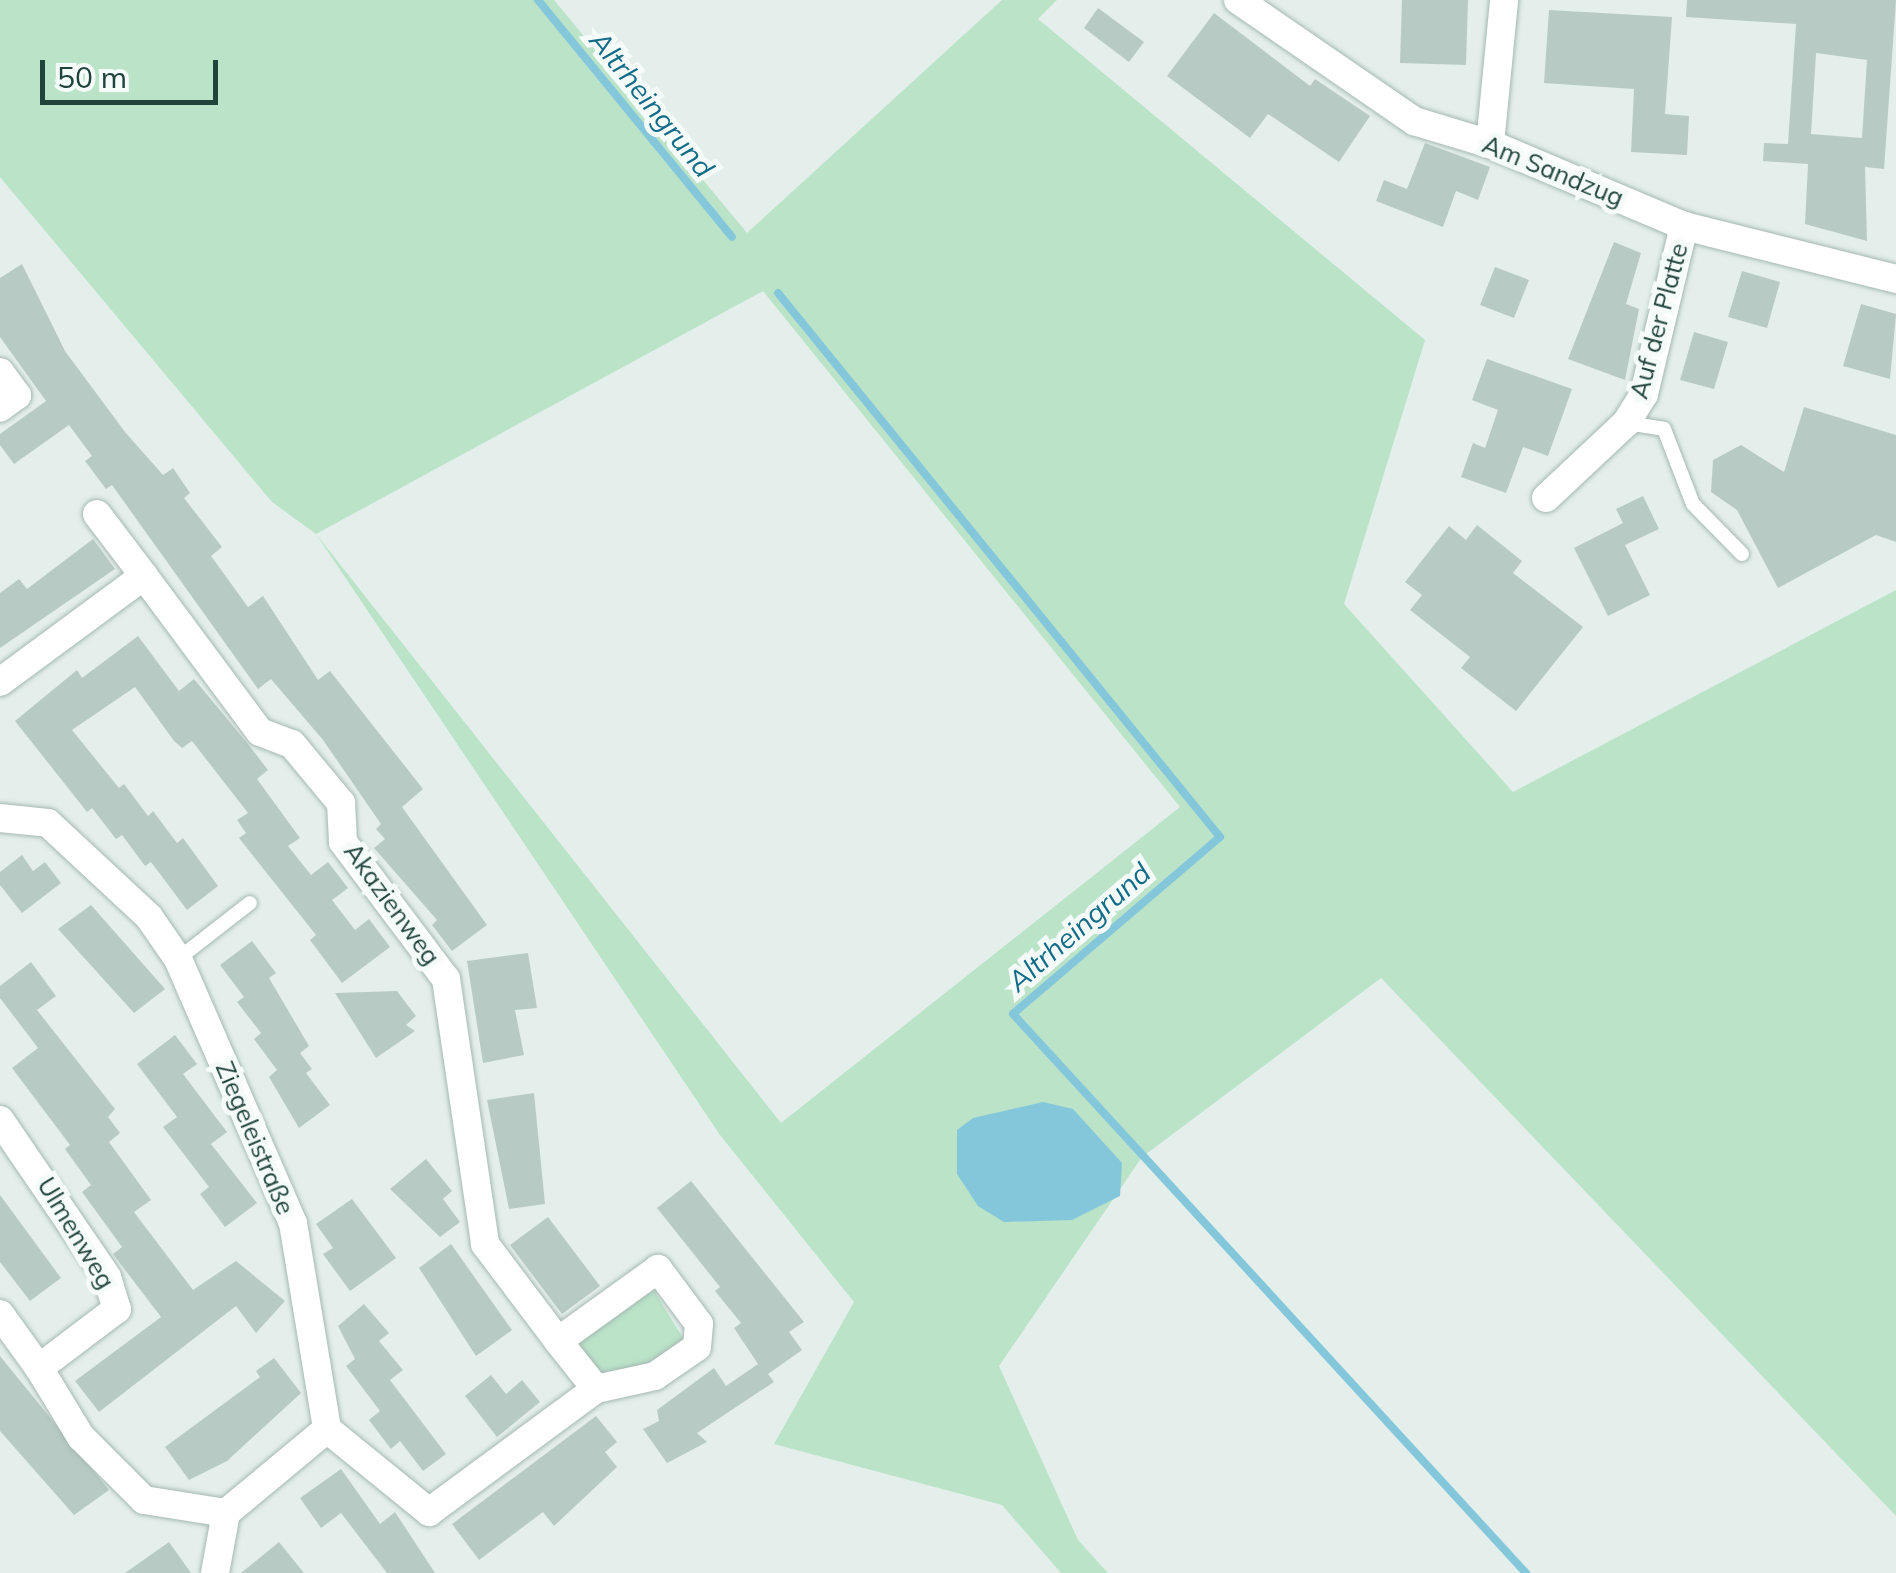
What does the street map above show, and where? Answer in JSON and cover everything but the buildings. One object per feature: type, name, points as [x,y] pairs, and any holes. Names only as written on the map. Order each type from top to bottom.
[{"type":"street","name":"Am Sandzug","points":[[1238,0],[1414,121],[1490,144],[1684,226],[1896,279]]},
{"type":"street","points":[[1490,144],[1504,0]]},
{"type":"street","name":"Auf der Platte","points":[[1546,498],[1626,422],[1644,394],[1684,226]]},
{"type":"street","points":[[0,372],[18,395],[0,408]]},
{"type":"street","name":"Akazienweg","points":[[97,514],[260,732],[292,744],[341,803],[343,842],[446,979],[485,1244],[596,1389]]},
{"type":"street","points":[[0,682],[144,576]]},
{"type":"street","name":"Ziegeleistraße","points":[[2,812],[48,823],[149,917],[178,959],[292,1223],[327,1429]]},
{"type":"street","name":"Ulmenweg","points":[[0,1120],[107,1277],[117,1309],[40,1368]]},
{"type":"street","points":[[215,1573],[226,1514],[327,1429],[429,1512],[596,1389],[655,1376],[697,1347],[699,1324],[658,1268],[558,1341]]},
{"type":"street","points":[[0,1314],[40,1368],[81,1437],[144,1500],[226,1514]]},
{"type":"lane","points":[[1626,422],[1664,429],[1693,504],[1742,554]]},
{"type":"lane","points":[[178,959],[250,904]]},
{"type":"green space","points":[[0,0],[554,0],[747,233],[1002,0],[1057,0],[1038,19],[1425,340],[1344,604],[1513,792],[1896,590],[1896,1516],[1381,978],[1142,1157],[999,1366],[1078,1540],[1108,1573],[1061,1573],[1002,1505],[774,1444],[854,1302],[720,1135],[316,534],[272,502],[0,177]],"holes":[[[763,291],[1180,807],[781,1123],[316,534]]]},
{"type":"green space","points":[[652,1287],[684,1340],[636,1376],[594,1386],[565,1342]]},
{"type":"water","points":[[1043,1102],[1073,1109],[1122,1163],[1120,1196],[1072,1220],[1004,1222],[978,1206],[957,1174],[957,1130],[973,1118]]},
{"type":"waterway","name":"Altrheingrund","points":[[538,0],[732,237]]},
{"type":"waterway","name":"Altrheingrund","points":[[778,293],[1220,837],[1013,1014],[1526,1573]]}]
